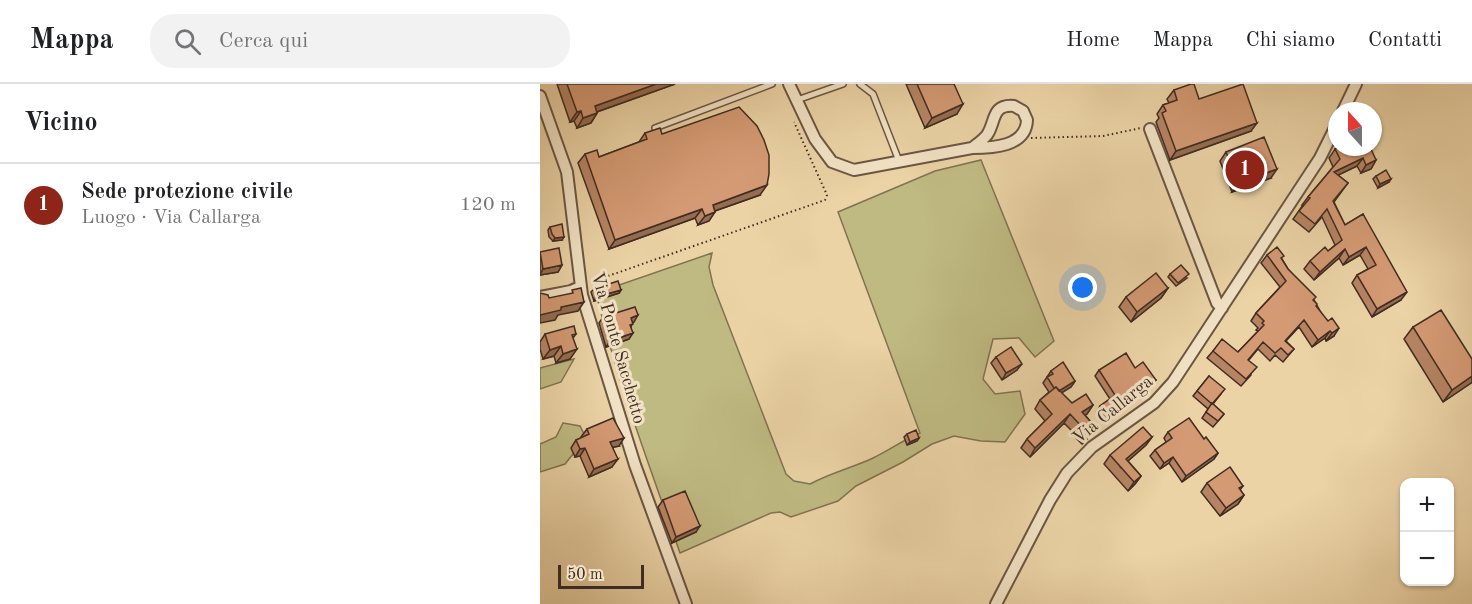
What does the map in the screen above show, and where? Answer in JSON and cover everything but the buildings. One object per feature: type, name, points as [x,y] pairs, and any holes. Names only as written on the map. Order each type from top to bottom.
[{"type":"street","points":[[789,84],[815,139],[832,162],[854,170],[972,148],[995,148],[1008,144],[1026,130],[1026,116],[1023,111],[1014,106],[1004,107],[996,113],[986,136],[972,148]]},
{"type":"street","points":[[1347,102],[1356,84]]},
{"type":"street","name":"Via Ponte Sacchetto","points":[[540,96],[567,172],[580,287],[635,465],[686,604]]},
{"type":"street","points":[[1150,129],[1217,303],[1222,308]]},
{"type":"street","name":"Via Callarga","points":[[996,604],[1044,509],[1067,472],[1092,447],[1154,403],[1173,382],[1320,158],[1328,142]]},
{"type":"street","points":[[540,297],[580,287]]},
{"type":"lane","points":[[655,128],[772,84]]},
{"type":"lane","points":[[797,100],[843,84]]},
{"type":"lane","points":[[860,84],[873,94],[899,161]]},
{"type":"path","points":[[580,287],[825,201],[826,195],[791,116]]},
{"type":"path","points":[[1019,137],[1041,139],[1103,136],[1139,128],[1150,129]]},
{"type":"shaded area","points":[[981,160],[1054,341],[1035,357],[1019,338],[993,339],[983,379],[995,394],[1020,391],[1025,414],[1005,442],[981,441],[954,436],[932,444],[856,486],[838,501],[791,517],[780,512],[771,513],[680,553],[624,391],[596,293],[712,253],[709,267],[713,285],[786,474],[794,481],[810,484],[871,459],[920,433],[838,212],[935,171]]},
{"type":"shaded area","points":[[574,359],[561,382],[540,389],[540,368]]},
{"type":"shaded area","points":[[563,423],[580,426],[586,438],[565,464],[540,472],[540,444],[556,437]]},
{"type":"place","name":"Sede protezione civile","points":[[1245,170]]}]
